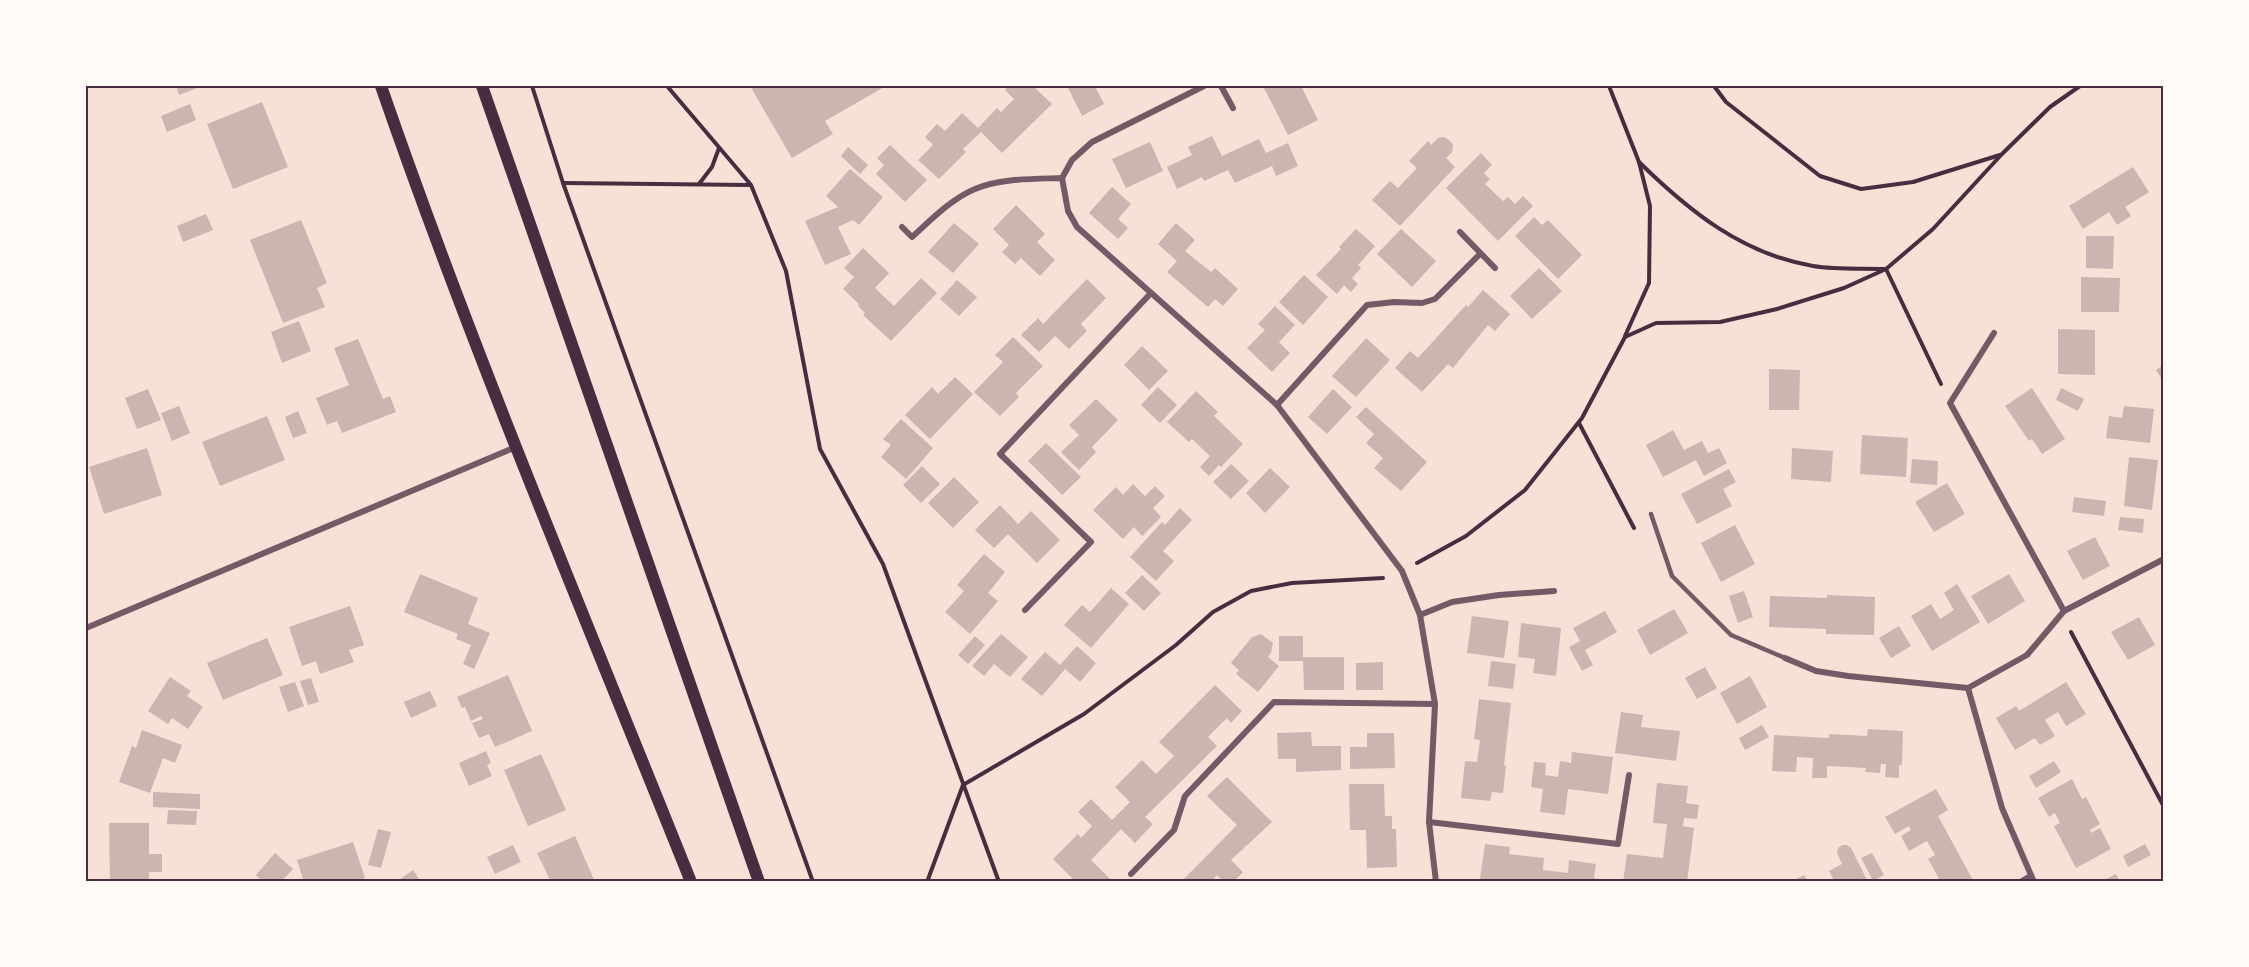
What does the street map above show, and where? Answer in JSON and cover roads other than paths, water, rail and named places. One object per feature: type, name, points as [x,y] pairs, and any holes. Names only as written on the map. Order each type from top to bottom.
[{"type":"main road","points":[[381,86],[412,176],[516,447],[691,882]]},
{"type":"main road","points":[[482,86],[759,882]]},
{"type":"street","points":[[1204,86],[1092,142],[1072,160],[1062,178],[1068,211],[1077,227],[1277,405],[1402,571],[1420,615],[1435,704],[1429,822],[1436,882]]},
{"type":"street","points":[[1221,86],[1233,108]]},
{"type":"street","points":[[902,227],[912,237],[939,212],[975,189],[1017,179],[1062,178]]},
{"type":"street","points":[[1460,232],[1495,268]]},
{"type":"street","points":[[1277,405],[1367,305],[1394,302],[1422,303],[1435,299],[1480,254]]},
{"type":"street","points":[[1025,610],[1091,542],[1000,454],[1151,293]]},
{"type":"street","points":[[1994,333],[1950,403],[2064,611]]},
{"type":"street","points":[[86,628],[516,447]]},
{"type":"street","points":[[1785,658],[1816,670],[1848,676],[1968,688],[2027,655],[2064,611],[2163,560]]},
{"type":"street","points":[[1420,615],[1452,602],[1499,595],[1554,591]]},
{"type":"street","points":[[1968,688],[2002,808],[2033,878]]},
{"type":"street","points":[[1131,874],[1174,830],[1185,796],[1274,702],[1435,704]]},
{"type":"street","points":[[1429,822],[1618,844],[1629,775]]},
{"type":"lane","points":[[1651,514],[1672,576],[1731,635],[1785,658]]},
{"type":"lane","points":[[2019,882],[2033,878]]}]
